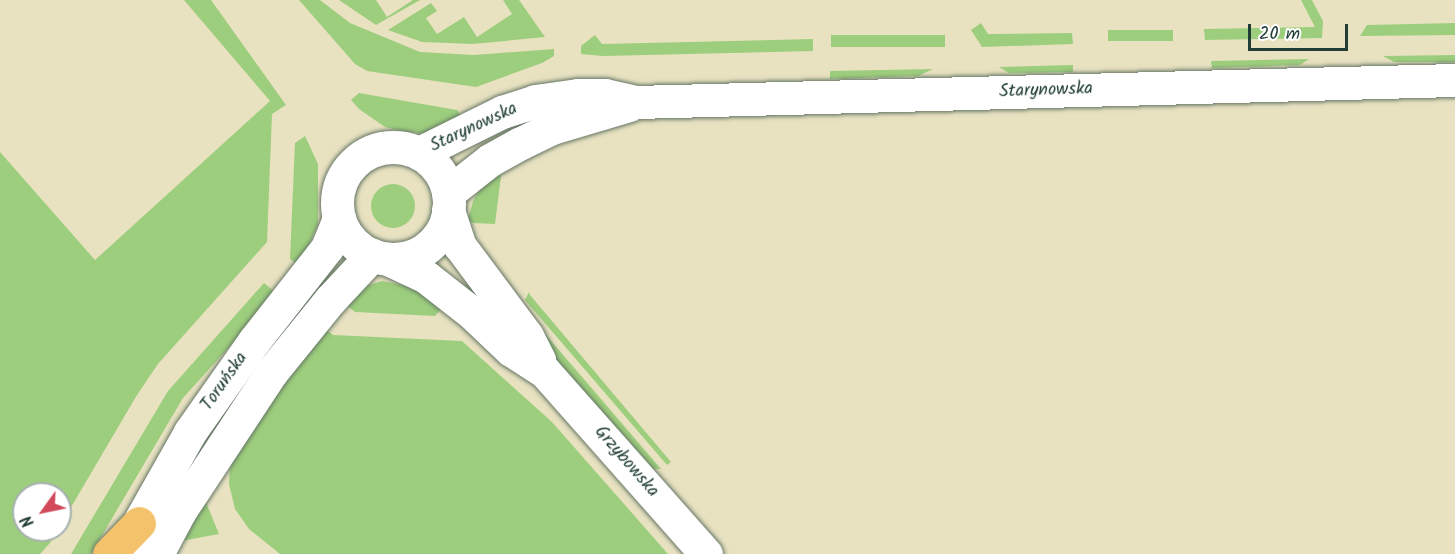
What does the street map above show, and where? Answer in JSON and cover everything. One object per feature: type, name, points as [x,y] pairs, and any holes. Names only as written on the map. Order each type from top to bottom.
[{"type":"main road","points":[[109,554],[139,523]]},
{"type":"street","name":"Starynowska","points":[[448,202],[490,160],[530,138],[552,128],[636,102],[1455,80]]},
{"type":"street","name":"Starynowska","points":[[419,153],[502,112],[535,101],[605,94],[636,102]]},
{"type":"street","points":[[385,147],[403,148],[419,153],[431,162],[440,174],[448,202],[441,231],[428,247],[409,257],[380,257],[352,241],[339,219],[337,209],[339,188],[348,170],[360,158],[385,147]]},
{"type":"street","name":"Grzybowska","points":[[448,202],[460,246],[527,336],[546,372],[706,554]]},
{"type":"street","name":"Toruńska","points":[[121,554],[190,432],[254,341],[327,248],[339,219]]},
{"type":"street","name":"Grzybowska","points":[[380,257],[426,277],[472,313],[511,350],[546,372]]},
{"type":"street","name":"Toruńska","points":[[157,554],[180,511],[271,373],[330,300],[380,257]]},
{"type":"green space","points":[[184,0],[211,0],[286,105],[272,114],[267,242],[158,364],[137,395],[72,506],[72,482],[12,482],[12,542],[51,542],[40,554],[0,554],[0,152],[95,260],[270,101]]},
{"type":"green space","points":[[299,0],[320,0],[350,23],[420,52],[474,55],[554,49],[554,56],[542,63],[476,87],[367,71],[355,64]]},
{"type":"green space","points":[[339,0],[376,0],[387,17],[413,0],[420,0],[376,25]]},
{"type":"green space","points":[[503,0],[519,0],[545,37],[473,44],[422,42],[388,30],[431,3],[437,11],[426,18],[437,34],[464,17],[477,37],[512,14]]},
{"type":"green space","points":[[1301,0],[1312,0],[1323,21],[1322,38],[1205,40],[1204,29],[1315,27]]},
{"type":"green space","points":[[981,23],[988,34],[1072,33],[1073,44],[982,47],[971,30]]},
{"type":"green space","points":[[1455,23],[1455,35],[1360,36],[1367,25]]},
{"type":"green space","points":[[1108,30],[1173,30],[1173,41],[1108,41]]},
{"type":"green space","points":[[595,35],[602,44],[813,39],[813,51],[603,56],[581,54],[581,46]]},
{"type":"green space","points":[[831,35],[945,35],[945,47],[831,47]]},
{"type":"green space","points":[[1455,55],[1455,62],[1394,62],[1383,56]]},
{"type":"green space","points":[[1309,59],[1300,65],[1212,68],[1211,61]]},
{"type":"green space","points":[[1073,65],[1073,72],[1009,73],[999,67]]},
{"type":"green space","points":[[933,69],[918,76],[830,79],[830,71]]},
{"type":"green space","points":[[359,93],[457,110],[464,120],[428,134],[385,127],[359,109],[351,100]]},
{"type":"green space","points":[[305,136],[318,164],[318,224],[300,266],[290,259],[295,143]]},
{"type":"green space","points":[[497,171],[501,176],[495,224],[473,223],[468,220],[473,201],[483,184]]},
{"type":"green space","points":[[393,184],[402,185],[409,190],[414,197],[414,215],[409,222],[402,227],[393,228],[384,227],[377,222],[372,215],[371,206],[372,197],[377,190],[384,185]]},
{"type":"green space","points":[[382,281],[413,287],[444,306],[435,316],[355,312],[344,303],[363,287]]},
{"type":"green space","points":[[264,283],[277,294],[183,398],[91,554],[71,554],[168,391]]},
{"type":"green space","points":[[529,292],[671,462],[667,465],[525,300]]},
{"type":"green space","points":[[510,293],[661,469],[654,469],[556,361]]},
{"type":"green space","points":[[323,327],[333,335],[462,341],[552,422],[668,554],[280,554],[249,529],[235,509],[229,484],[230,463],[234,453]]},
{"type":"green space","points":[[205,500],[219,534],[181,541]]}]
